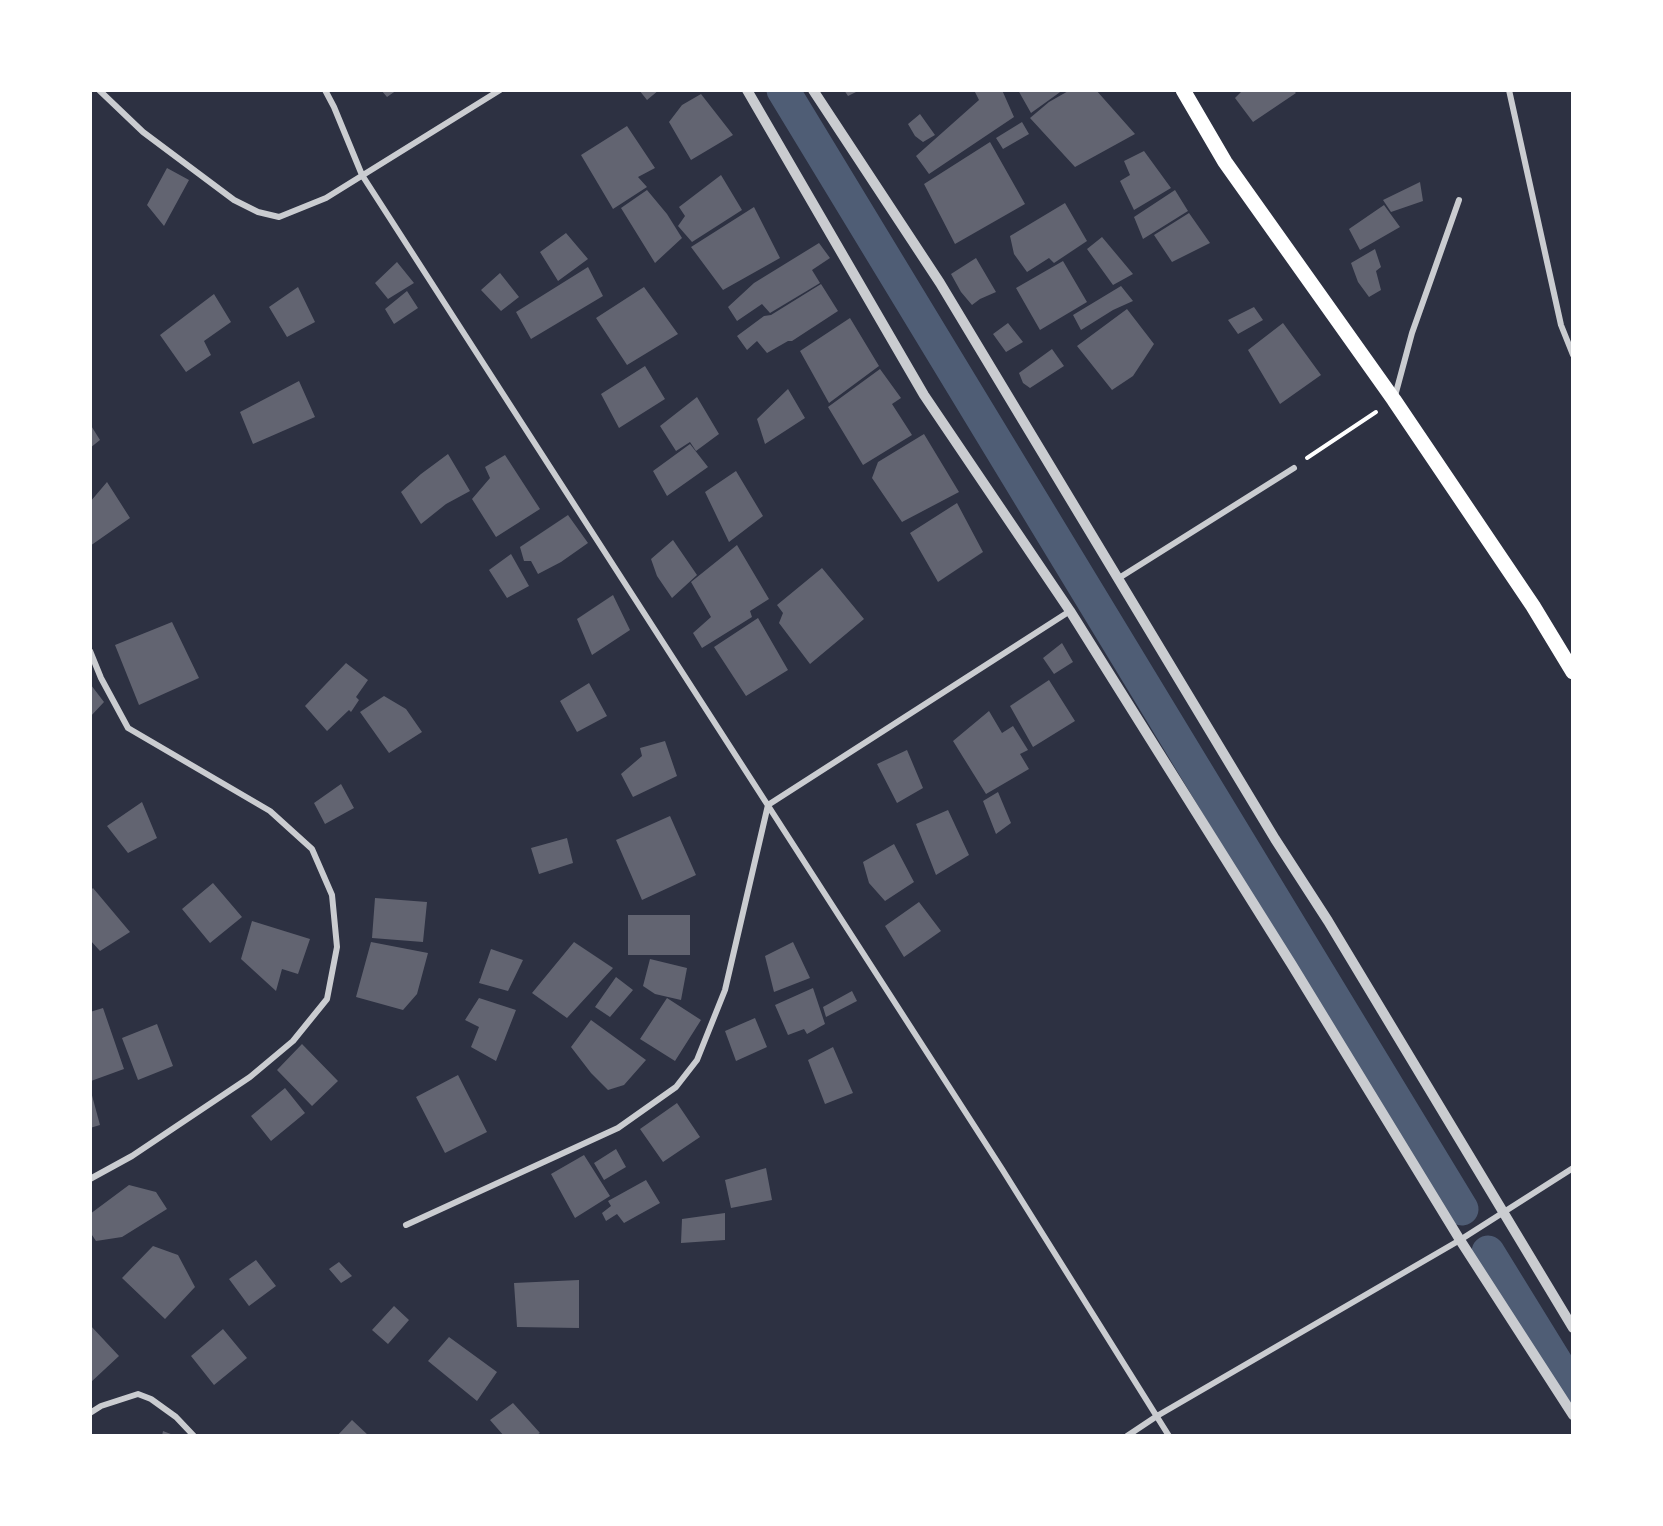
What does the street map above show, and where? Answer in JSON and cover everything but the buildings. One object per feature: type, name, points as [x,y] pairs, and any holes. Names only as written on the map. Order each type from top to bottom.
[{"type":"main road","points":[[1183,90],[1225,162],[1394,400],[1533,606],[1573,672]]},
{"type":"street","points":[[99,90],[143,132],[234,200],[258,212],[279,216],[326,198],[500,90]]},
{"type":"street","points":[[325,90],[362,175],[1002,1168],[1169,1436]]},
{"type":"street","points":[[747,90],[924,395],[1070,611],[1292,965],[1460,1240],[1573,1415]]},
{"type":"street","points":[[813,90],[940,283],[1573,1328]]},
{"type":"street","points":[[1509,90],[1561,325],[1573,355]]},
{"type":"street","points":[[1394,400],[1412,333],[1459,200]]},
{"type":"street","points":[[1119,578],[1294,468]]},
{"type":"street","points":[[406,1225],[618,1128],[676,1088],[697,1060],[725,990],[768,805],[1070,611]]},
{"type":"street","points":[[90,651],[101,678],[128,728],[270,811],[312,849],[332,895],[337,947],[327,999],[293,1041],[250,1077],[132,1156],[90,1179]]},
{"type":"street","points":[[1126,1436],[1156,1416],[1460,1240],[1573,1168]]},
{"type":"street","points":[[90,1413],[101,1406],[138,1395],[151,1399],[176,1417],[194,1436]]},
{"type":"path","points":[[1294,468],[1394,400]]},
{"type":"waterway","points":[[783,90],[1462,1209]]},
{"type":"waterway","points":[[1488,1252],[1573,1390]]}]
